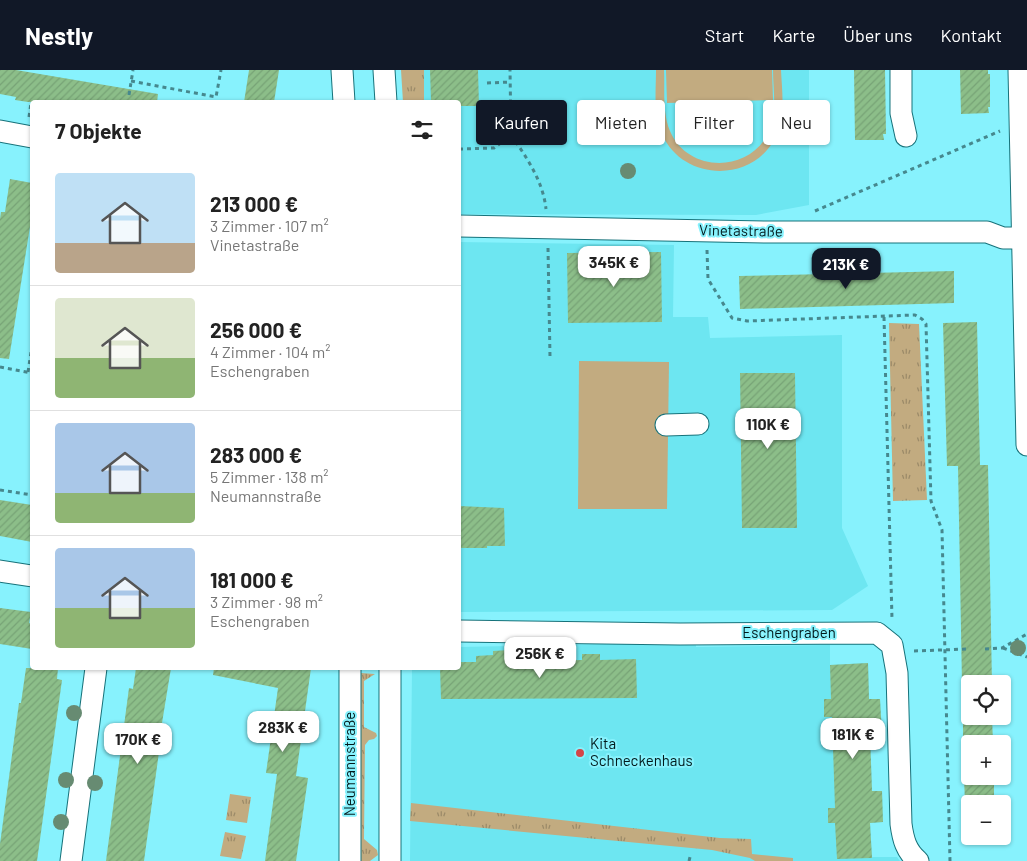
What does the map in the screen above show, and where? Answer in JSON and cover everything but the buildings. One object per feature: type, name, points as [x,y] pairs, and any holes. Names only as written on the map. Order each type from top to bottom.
[{"type":"street","points":[[342,70],[344,100]]},
{"type":"street","points":[[384,70],[386,100]]},
{"type":"street","points":[[901,70],[901,113],[906,136]]},
{"type":"street","points":[[1019,70],[1027,446]]},
{"type":"street","points":[[0,131],[30,137]]},
{"type":"street","name":"Vinetastraße","points":[[461,226],[986,232],[1003,238],[1022,238]]},
{"type":"street","points":[[666,425],[698,424]]},
{"type":"street","points":[[0,570],[30,576]]},
{"type":"street","name":"Eschengraben","points":[[461,631],[680,634],[878,633],[893,648]]},
{"type":"street","points":[[893,648],[897,674],[901,824],[903,841],[911,856],[918,861]]},
{"type":"street","points":[[71,861],[96,670]]},
{"type":"street","name":"Neumannstraße","points":[[350,670],[350,861]]},
{"type":"street","points":[[390,670],[390,861]]},
{"type":"path","points":[[129,95],[133,70]]},
{"type":"path","points":[[131,81],[216,97],[221,70]]},
{"type":"path","points":[[510,70],[511,100]]},
{"type":"path","points":[[487,83],[511,82]]},
{"type":"path","points":[[813,212],[1004,129],[1020,126]]},
{"type":"path","points":[[461,149],[494,148],[498,145]]},
{"type":"path","points":[[518,145],[527,158],[545,199],[548,228],[550,358]]},
{"type":"path","points":[[707,230],[708,279],[732,318],[747,321],[915,315],[922,318],[926,324],[931,501],[942,530],[950,861]]},
{"type":"path","points":[[884,317],[893,648],[968,650]]},
{"type":"path","points":[[0,368],[30,373]]},
{"type":"path","points":[[0,490],[30,495]]},
{"type":"path","points":[[1002,648],[1027,634]]},
{"type":"path","points":[[985,649],[1002,648],[1027,657]]},
{"type":"shaded area","points":[[424,70],[809,70],[809,100],[763,100],[763,145],[809,145],[809,205],[756,215],[461,214],[461,100],[424,100]]},
{"type":"shaded area","points":[[461,242],[674,245],[673,317],[708,317],[710,338],[842,335],[842,528],[868,586],[832,610],[461,612]]},
{"type":"shaded area","name":"Kita Schneckenhaus","points":[[696,642],[696,647],[830,645],[830,665],[868,663],[869,699],[880,699],[882,735],[870,736],[872,791],[882,791],[883,822],[870,823],[872,857],[897,857],[900,861],[410,861],[412,670],[461,670],[461,647]]},
{"type":"green space","points":[[401,70],[424,70],[424,100],[403,100]]},
{"type":"green space","points":[[656,70],[664,70],[664,100],[656,100]]},
{"type":"green space","points":[[666,70],[772,70],[773,100],[675,100],[675,103],[667,103]]},
{"type":"green space","points":[[773,70],[781,70],[782,100],[774,100]]},
{"type":"green space","points":[[665,108],[667,124],[675,140],[675,145],[703,161],[718,163],[732,161],[746,156],[763,140],[763,145],[770,145],[764,153],[750,163],[734,169],[717,171],[700,168],[685,161],[672,150],[665,139]]},
{"type":"green space","points":[[889,323],[919,324],[927,500],[893,501]]},
{"type":"green space","points":[[579,361],[669,362],[667,509],[578,509]]},
{"type":"green space","points":[[361,673],[375,674],[364,681],[364,727],[376,733],[377,736],[369,740],[365,745],[364,839],[377,850],[378,855],[370,861],[360,861]]},
{"type":"green space","points":[[230,794],[251,797],[247,823],[226,820]]},
{"type":"green space","points":[[411,803],[720,838],[751,839],[752,854],[793,858],[793,861],[755,861],[750,858],[712,850],[410,821]]},
{"type":"green space","points":[[225,832],[246,836],[241,859],[220,856]]},
{"type":"place","name":"Kita Schneckenhaus","points":[[580,753]]}]
